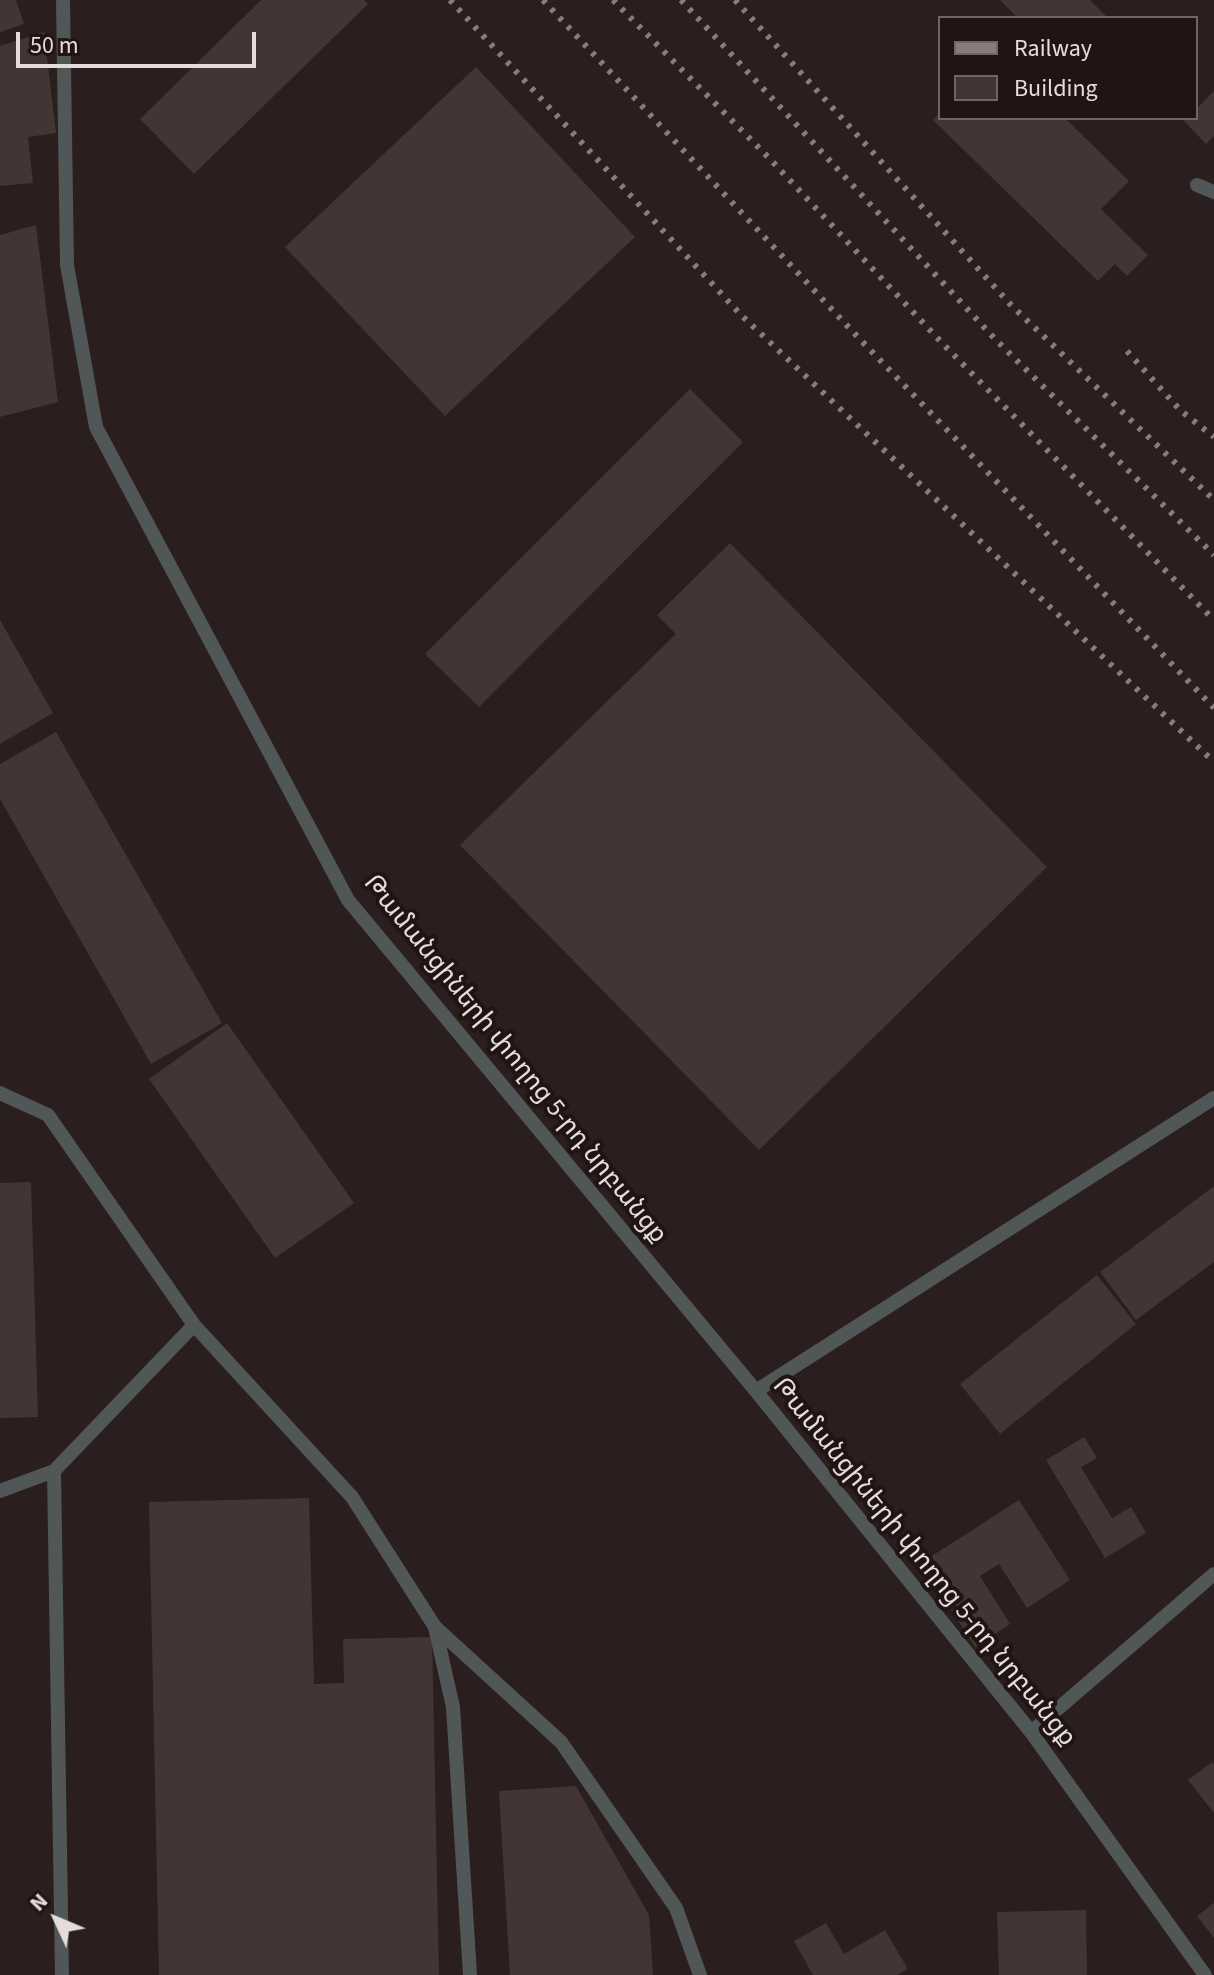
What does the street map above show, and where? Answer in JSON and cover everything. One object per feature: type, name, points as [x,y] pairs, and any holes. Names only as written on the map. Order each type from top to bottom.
[{"type":"lane","name":"Թամանցիների փողոց 5-րդ նրբանցք","points":[[63,0],[67,265],[96,427],[348,900],[756,1391],[1031,1732],[1205,1975]]},
{"type":"lane","points":[[1197,185],[1214,192]]},
{"type":"lane","points":[[0,1093],[48,1115],[194,1325],[352,1497],[435,1627],[561,1742],[676,1908],[700,1975]]},
{"type":"lane","points":[[756,1391],[1214,1098]]},
{"type":"lane","points":[[0,1491],[54,1471],[194,1325]]},
{"type":"lane","points":[[54,1471],[62,1975]]},
{"type":"lane","points":[[1031,1732],[1214,1574]]},
{"type":"lane","points":[[435,1627],[453,1707],[470,1975]]},
{"type":"building","points":[[0,0],[16,0],[24,24],[0,32]]},
{"type":"building","points":[[261,0],[364,0],[368,4],[194,174],[140,119]]},
{"type":"building","points":[[1000,0],[1090,0],[1106,16],[1016,16]]},
{"type":"building","points":[[44,32],[56,133],[28,137],[33,183],[0,186],[0,46]]},
{"type":"building","points":[[476,67],[635,237],[445,416],[285,247]]},
{"type":"building","points":[[1214,91],[1214,136],[1206,144],[1184,121],[1198,120],[1198,107]]},
{"type":"building","points":[[938,115],[938,120],[1067,120],[1129,181],[1101,209],[1148,255],[1127,276],[1115,264],[1098,281],[933,120]]},
{"type":"building","points":[[36,225],[58,402],[0,417],[0,235]]},
{"type":"building","points":[[690,389],[743,442],[479,707],[425,654]]},
{"type":"building","points":[[730,543],[1047,867],[759,1150],[460,845],[676,634],[657,615]]},
{"type":"building","points":[[0,620],[53,713],[0,744]]},
{"type":"building","points":[[56,732],[222,1023],[151,1064],[0,799],[0,764]]},
{"type":"building","points":[[227,1023],[354,1203],[275,1258],[149,1079]]},
{"type":"building","points":[[31,1182],[38,1417],[0,1418],[0,1183]]},
{"type":"building","points":[[1214,1186],[1214,1262],[1136,1320],[1100,1272]]},
{"type":"building","points":[[1097,1275],[1136,1324],[1000,1434],[960,1384]]},
{"type":"building","points":[[1084,1437],[1097,1458],[1081,1467],[1112,1518],[1131,1507],[1146,1533],[1105,1558],[1046,1460]]},
{"type":"building","points":[[309,1498],[314,1684],[344,1683],[343,1639],[432,1637],[439,1975],[159,1975],[149,1502]]},
{"type":"building","points":[[1019,1500],[1070,1580],[1027,1608],[999,1564],[980,1576],[1010,1624],[975,1647],[921,1563]]},
{"type":"building","points":[[1212,1762],[1214,1765],[1214,1813],[1188,1780]]},
{"type":"building","points":[[576,1786],[649,1915],[653,1975],[510,1975],[499,1791]]},
{"type":"building","points":[[1214,1903],[1214,1938],[1197,1916]]},
{"type":"building","points":[[1086,1910],[1087,1975],[999,1975],[997,1912]]},
{"type":"building","points":[[826,1923],[844,1954],[885,1930],[908,1969],[897,1975],[813,1975],[794,1941]]},
{"type":"railway","points":[[450,0],[741,315],[1214,762]]},
{"type":"railway","points":[[543,0],[854,333],[1214,708]]},
{"type":"railway","points":[[613,0],[769,158],[942,343],[1214,620]]},
{"type":"railway","points":[[681,0],[995,339],[1214,555]]},
{"type":"railway","points":[[735,0],[1010,304],[1214,500]]},
{"type":"railway","points":[[1127,351],[1180,410],[1214,437]]}]
